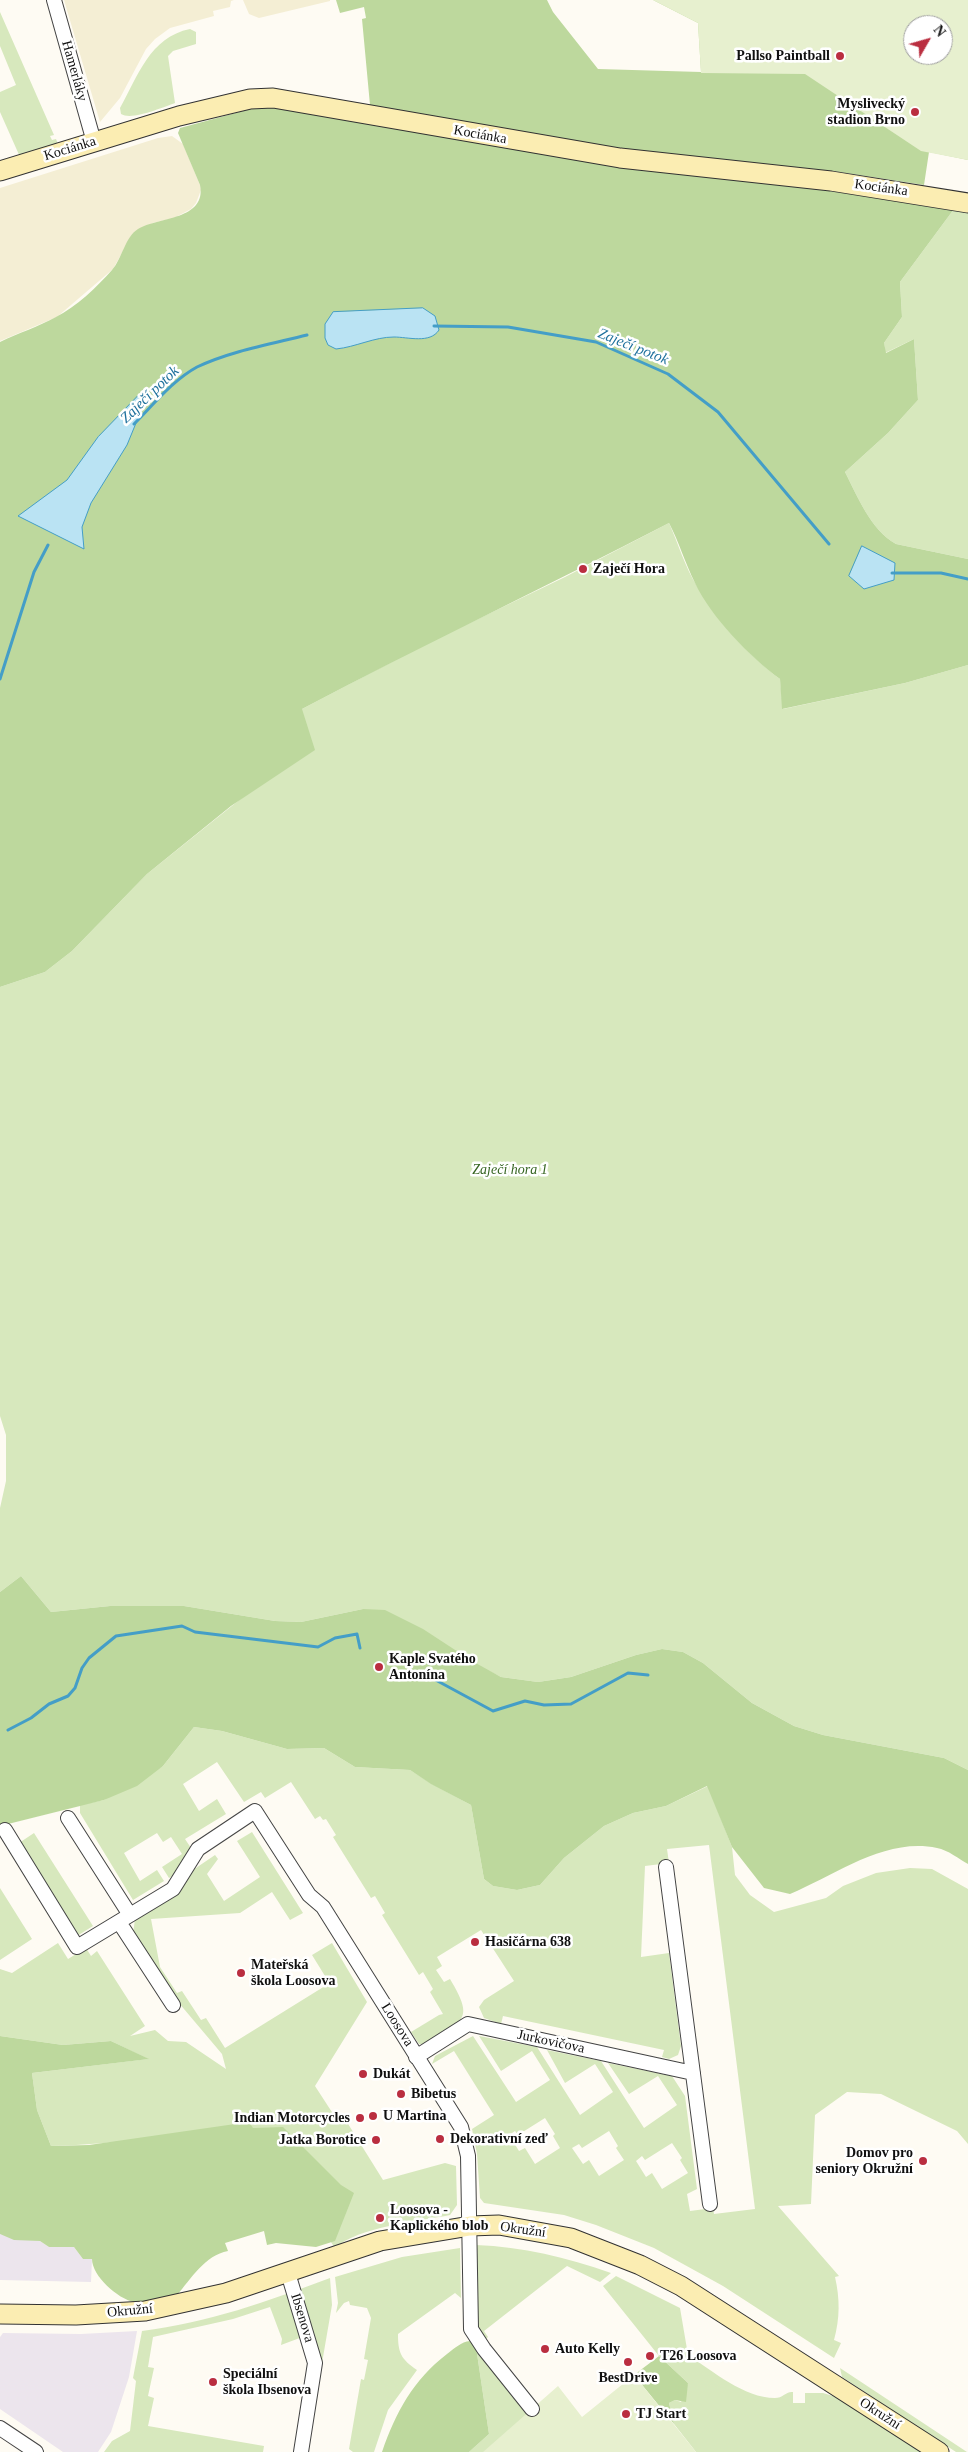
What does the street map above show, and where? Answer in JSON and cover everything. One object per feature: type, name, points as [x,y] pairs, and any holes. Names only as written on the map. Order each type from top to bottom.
[{"type":"street","name":"Hamerláky","points":[[54,0],[94,142]]},
{"type":"street","name":"Kociánka","points":[[0,171],[179,116],[250,99],[273,98],[620,158],[832,181],[968,202]]},
{"type":"street","name":"Loosova","points":[[5,1830],[78,1947],[173,1889],[198,1849],[255,1811],[308,1895],[323,1907],[461,2127],[468,2156],[471,2329],[484,2349],[532,2409]]},
{"type":"street","points":[[68,1818],[173,2004]]},
{"type":"street","points":[[666,1867],[710,2204]]},
{"type":"street","name":"Jurkovičova","points":[[416,2057],[468,2024],[693,2073]]},
{"type":"street","name":"Okružní","points":[[0,2314],[76,2315],[145,2311],[226,2293],[380,2241],[470,2226],[499,2226],[571,2238],[640,2265],[724,2312],[939,2452]]},
{"type":"street","name":"Ibsenova","points":[[288,2273],[315,2363],[301,2452]]},
{"type":"street","points":[[0,2428],[36,2452]]},
{"type":"shaded area","points":[[64,0],[234,0],[231,1],[230,7],[213,11],[214,16],[170,28],[155,39],[146,49],[120,98],[100,122]]},
{"type":"shaded area","points":[[243,0],[330,1],[259,18],[249,14]]},
{"type":"shaded area","points":[[172,136],[183,144],[200,185],[201,190],[196,203],[191,209],[174,218],[153,223],[132,235],[113,269],[57,317],[0,341],[0,188],[158,138]]},
{"type":"shaded area","points":[[0,2234],[40,2241],[49,2247],[74,2247],[83,2259],[92,2259],[91,2282],[0,2280]]},
{"type":"shaded area","points":[[137,2331],[129,2377],[111,2432],[98,2452],[63,2452],[0,2409],[0,2337],[3,2333],[81,2334]]},
{"type":"green space","points":[[336,0],[547,0],[553,12],[598,69],[701,72],[698,23],[653,0],[903,24],[903,65],[918,65],[968,160],[929,152],[924,185],[839,172],[617,150],[370,105],[362,19],[366,18],[364,7],[340,13]]},
{"type":"green space","name":"Myslivecký stadion Brno","points":[[653,0],[968,0],[968,160],[921,151],[805,74],[701,73],[698,23]]},
{"type":"green space","points":[[0,12],[54,135],[50,136],[52,140],[56,139],[58,144],[20,157],[0,112],[0,92],[16,85],[0,46]]},
{"type":"green space","points":[[190,29],[196,32],[196,44],[173,51],[168,56],[175,103],[140,115],[126,116],[121,114],[120,108],[133,83],[155,49],[176,33]]},
{"type":"green space","points":[[258,107],[278,108],[393,128],[954,209],[900,282],[902,317],[884,343],[886,353],[914,339],[918,400],[888,433],[845,472],[866,512],[887,538],[896,544],[968,559],[968,665],[905,683],[782,709],[780,679],[756,660],[732,636],[711,609],[695,583],[669,523],[302,709],[315,750],[231,806],[147,874],[72,951],[45,972],[0,987],[0,342],[49,321],[79,302],[112,270],[130,237],[138,229],[179,216],[196,205],[200,196],[200,185],[178,133],[180,128]]},
{"type":"green space","points":[[954,209],[968,212],[968,559],[896,544],[887,538],[866,512],[845,472],[888,433],[918,400],[914,339],[885,353],[884,343],[902,317],[900,282]]},
{"type":"green space","name":"Zaječí hora 1","points":[[669,523],[693,579],[714,612],[734,637],[780,679],[783,709],[905,683],[968,665],[968,1770],[944,1758],[823,1735],[794,1726],[752,1703],[703,1663],[683,1652],[662,1649],[636,1655],[571,1677],[538,1682],[501,1677],[363,1609],[301,1622],[275,1621],[184,1606],[110,1606],[51,1612],[21,1576],[0,1592],[0,1508],[6,1481],[6,1435],[0,1416],[0,987],[45,972],[72,951],[147,874],[253,789],[302,709],[426,644],[565,577]]},
{"type":"green space","points":[[21,1576],[51,1612],[110,1606],[184,1606],[275,1621],[301,1622],[363,1609],[385,1610],[423,1629],[472,1661],[501,1677],[538,1682],[571,1677],[636,1655],[662,1649],[683,1652],[703,1663],[752,1703],[794,1726],[823,1735],[944,1758],[968,1770],[968,1864],[937,1848],[918,1846],[899,1848],[861,1860],[790,1894],[764,1888],[732,1847],[707,1786],[666,1806],[633,1813],[604,1826],[564,1858],[540,1885],[517,1890],[493,1886],[484,1879],[471,1805],[431,1784],[410,1770],[355,1767],[324,1748],[287,1749],[222,1731],[194,1727],[163,1766],[137,1786],[104,1800],[0,1826],[0,1592]]},
{"type":"green space","points":[[194,1727],[222,1731],[287,1749],[324,1748],[355,1767],[410,1770],[471,1805],[484,1879],[493,1886],[517,1890],[540,1885],[564,1858],[604,1826],[633,1813],[666,1806],[708,1786],[732,1847],[735,1875],[750,1895],[774,1912],[826,1898],[843,1886],[876,1873],[910,1868],[932,1869],[968,1889],[968,2144],[957,2131],[881,2094],[847,2092],[815,2115],[811,2204],[778,2206],[839,2276],[835,2277],[839,2308],[834,2340],[841,2343],[834,2358],[723,2286],[654,2248],[596,2225],[564,2215],[484,2203],[480,2198],[477,2154],[472,2129],[494,2115],[454,2051],[432,2064],[435,2056],[473,2036],[516,2102],[550,2080],[532,2051],[501,2071],[479,2036],[537,2047],[580,2115],[613,2092],[595,2064],[565,2083],[547,2050],[601,2061],[644,2128],[677,2105],[658,2076],[629,2094],[608,2063],[672,2076],[685,2096],[697,2189],[687,2194],[690,2211],[713,2208],[714,2214],[755,2209],[709,1845],[667,1849],[669,1863],[645,1866],[641,1957],[669,1953],[681,2046],[678,2055],[669,2059],[662,2057],[664,2050],[503,2016],[501,2024],[484,2018],[479,2007],[484,2000],[514,1981],[481,1930],[437,1957],[442,1966],[436,1970],[444,1982],[450,1979],[458,1993],[463,2012],[461,2019],[448,2030],[425,2044],[419,2044],[411,2032],[443,2014],[430,1992],[433,1989],[423,1972],[419,1975],[382,1915],[385,1913],[375,1896],[371,1898],[333,1837],[336,1835],[326,1819],[323,1820],[320,1816],[315,1819],[291,1782],[265,1798],[261,1792],[244,1802],[217,1762],[183,1784],[199,1811],[217,1799],[226,1814],[185,1839],[193,1851],[181,1871],[169,1878],[162,1867],[182,1854],[171,1837],[163,1842],[157,1833],[124,1853],[140,1881],[157,1870],[164,1881],[133,1900],[80,1813],[80,1805],[104,1800],[163,1766]],"holes":[[[545,2118],[555,2134],[553,2136],[560,2148],[535,2164],[525,2148],[519,2151],[509,2135],[515,2131],[518,2135]],[[609,2131],[618,2146],[616,2148],[624,2160],[599,2176],[589,2160],[583,2164],[572,2148],[579,2144],[582,2148]],[[672,2143],[682,2158],[680,2160],[688,2173],[662,2189],[652,2173],[646,2177],[636,2161],[642,2156],[645,2160]]]},
{"type":"green space","points":[[252,1832],[303,1913],[290,1920],[272,1892],[240,1913],[151,1919],[160,1967],[177,1993],[182,1991],[201,2020],[206,2018],[225,2048],[325,1986],[321,1979],[325,1976],[312,1955],[332,1943],[367,2002],[315,2086],[339,2123],[345,2119],[383,2180],[445,2163],[456,2166],[457,2205],[450,2215],[373,2230],[345,2241],[335,2248],[253,2128],[127,2141],[51,2146],[37,2110],[32,2073],[148,2059],[111,2041],[63,2045],[0,2036],[0,1969],[12,1973],[58,1943],[68,1959],[86,1948],[91,1956],[97,1951],[145,2026],[130,2036],[155,2030],[168,2041],[186,2042],[226,2069],[222,2054],[173,1996],[133,1934],[135,1919],[190,1872],[215,1855],[218,1859],[207,1874],[224,1901],[260,1877],[237,1841]]},
{"type":"green space","points":[[34,1833],[93,1926],[77,1936],[19,1843]]},
{"type":"green space","points":[[0,1888],[32,1939],[0,1960]]},
{"type":"green space","points":[[0,2036],[63,2045],[111,2041],[149,2059],[32,2073],[37,2110],[51,2146],[89,2145],[249,2122],[253,2128],[283,2127],[341,2185],[354,2193],[335,2241],[316,2247],[276,2243],[267,2245],[264,2231],[225,2243],[228,2251],[220,2253],[205,2262],[177,2295],[134,2302],[114,2292],[107,2286],[96,2272],[92,2259],[83,2259],[74,2247],[49,2247],[40,2241],[14,2240],[0,2234]]},
{"type":"green space","points":[[476,2245],[511,2248],[544,2254],[578,2262],[611,2273],[600,2282],[567,2266],[484,2331],[488,2337],[485,2340],[478,2329]]},
{"type":"green space","points":[[460,2248],[461,2298],[455,2293],[398,2334],[400,2351],[404,2359],[417,2370],[388,2410],[374,2452],[353,2452],[349,2449],[361,2379],[364,2380],[368,2360],[364,2359],[371,2318],[367,2308],[350,2305],[349,2301],[344,2303],[336,2313],[338,2303],[335,2277],[402,2257]]},
{"type":"green space","points":[[616,2276],[680,2308],[688,2355],[740,2389],[763,2397],[775,2398],[793,2392],[793,2403],[805,2403],[805,2393],[823,2393],[846,2400],[925,2452],[696,2452],[674,2424],[669,2403],[675,2400],[681,2402],[688,2383],[659,2356],[603,2286]]},
{"type":"green space","points":[[330,2278],[332,2305],[322,2363],[313,2333],[281,2345],[282,2339],[270,2307],[233,2319],[153,2337],[148,2367],[154,2368],[148,2396],[154,2398],[148,2426],[264,2446],[263,2452],[104,2452],[112,2441],[130,2431],[136,2381],[133,2378],[142,2331],[214,2317],[261,2303]]},
{"type":"green space","points":[[470,2341],[476,2347],[489,2434],[469,2452],[382,2452],[393,2423],[415,2386],[447,2354],[461,2344]]},
{"type":"green space","points":[[476,2347],[528,2412],[503,2452],[469,2452],[489,2434]]},
{"type":"green space","points":[[659,2356],[688,2383],[686,2402],[675,2400],[669,2403],[674,2424],[634,2375]]},
{"type":"green space","points":[[840,2368],[967,2452],[956,2452],[842,2377]]},
{"type":"green space","name":"TJ Start","points":[[634,2375],[696,2452],[483,2452],[558,2386],[582,2417]]},
{"type":"water","points":[[423,308],[435,316],[439,330],[430,337],[418,339],[387,337],[336,349],[328,345],[325,338],[325,324],[333,312]]},
{"type":"water","points":[[139,395],[148,400],[143,406],[127,445],[91,503],[82,527],[84,549],[18,516],[67,480],[98,437]]},
{"type":"water","points":[[862,546],[895,563],[894,580],[864,589],[849,576]]},
{"type":"waterway","name":"Zaječí potok","points":[[434,326],[508,327],[596,342],[668,374],[718,412],[829,544]]},
{"type":"waterway","name":"Zaječí potok","points":[[134,424],[172,386],[197,367],[237,352],[307,335]]},
{"type":"waterway","name":"Zaječí potok","points":[[0,679],[34,572],[48,545]]},
{"type":"waterway","name":"Zaječí potok","points":[[892,573],[941,573],[968,579]]},
{"type":"waterway","points":[[8,1730],[31,1718],[49,1704],[68,1696],[75,1688],[82,1668],[89,1658],[116,1636],[182,1626],[195,1632],[318,1647],[335,1638],[357,1634],[360,1648]]},
{"type":"waterway","points":[[432,1678],[493,1711],[525,1701],[544,1705],[571,1704],[628,1673],[648,1675]]},
{"type":"place","name":"Pallso Paintball","points":[[840,56]]},
{"type":"place","name":"Myslivecký stadion Brno","points":[[915,112]]},
{"type":"place","name":"Zaječí Hora","points":[[583,569]]},
{"type":"place","name":"Kaple Svatého Antonína","points":[[379,1667]]},
{"type":"place","name":"Hasičárna 638","points":[[475,1942]]},
{"type":"place","name":"Mateřská škola Loosova","points":[[241,1973]]},
{"type":"place","name":"Dukát","points":[[363,2074]]},
{"type":"place","name":"Bibetus","points":[[401,2094]]},
{"type":"place","name":"U Martina","points":[[373,2116]]},
{"type":"place","name":"Indian Motorcycles","points":[[360,2118]]},
{"type":"place","name":"Dekorativní zeď","points":[[440,2139]]},
{"type":"place","name":"Jatka Borotice","points":[[376,2140]]},
{"type":"place","name":"Domov pro seniory Okružní","points":[[923,2161]]},
{"type":"place","name":"Loosova - Kaplického blob","points":[[380,2218]]},
{"type":"place","name":"Auto Kelly","points":[[545,2349]]},
{"type":"place","name":"T26 Loosova","points":[[650,2356]]},
{"type":"place","name":"BestDrive","points":[[628,2362]]},
{"type":"place","name":"Speciální škola Ibsenova","points":[[213,2382]]},
{"type":"place","name":"TJ Start","points":[[626,2414]]}]
